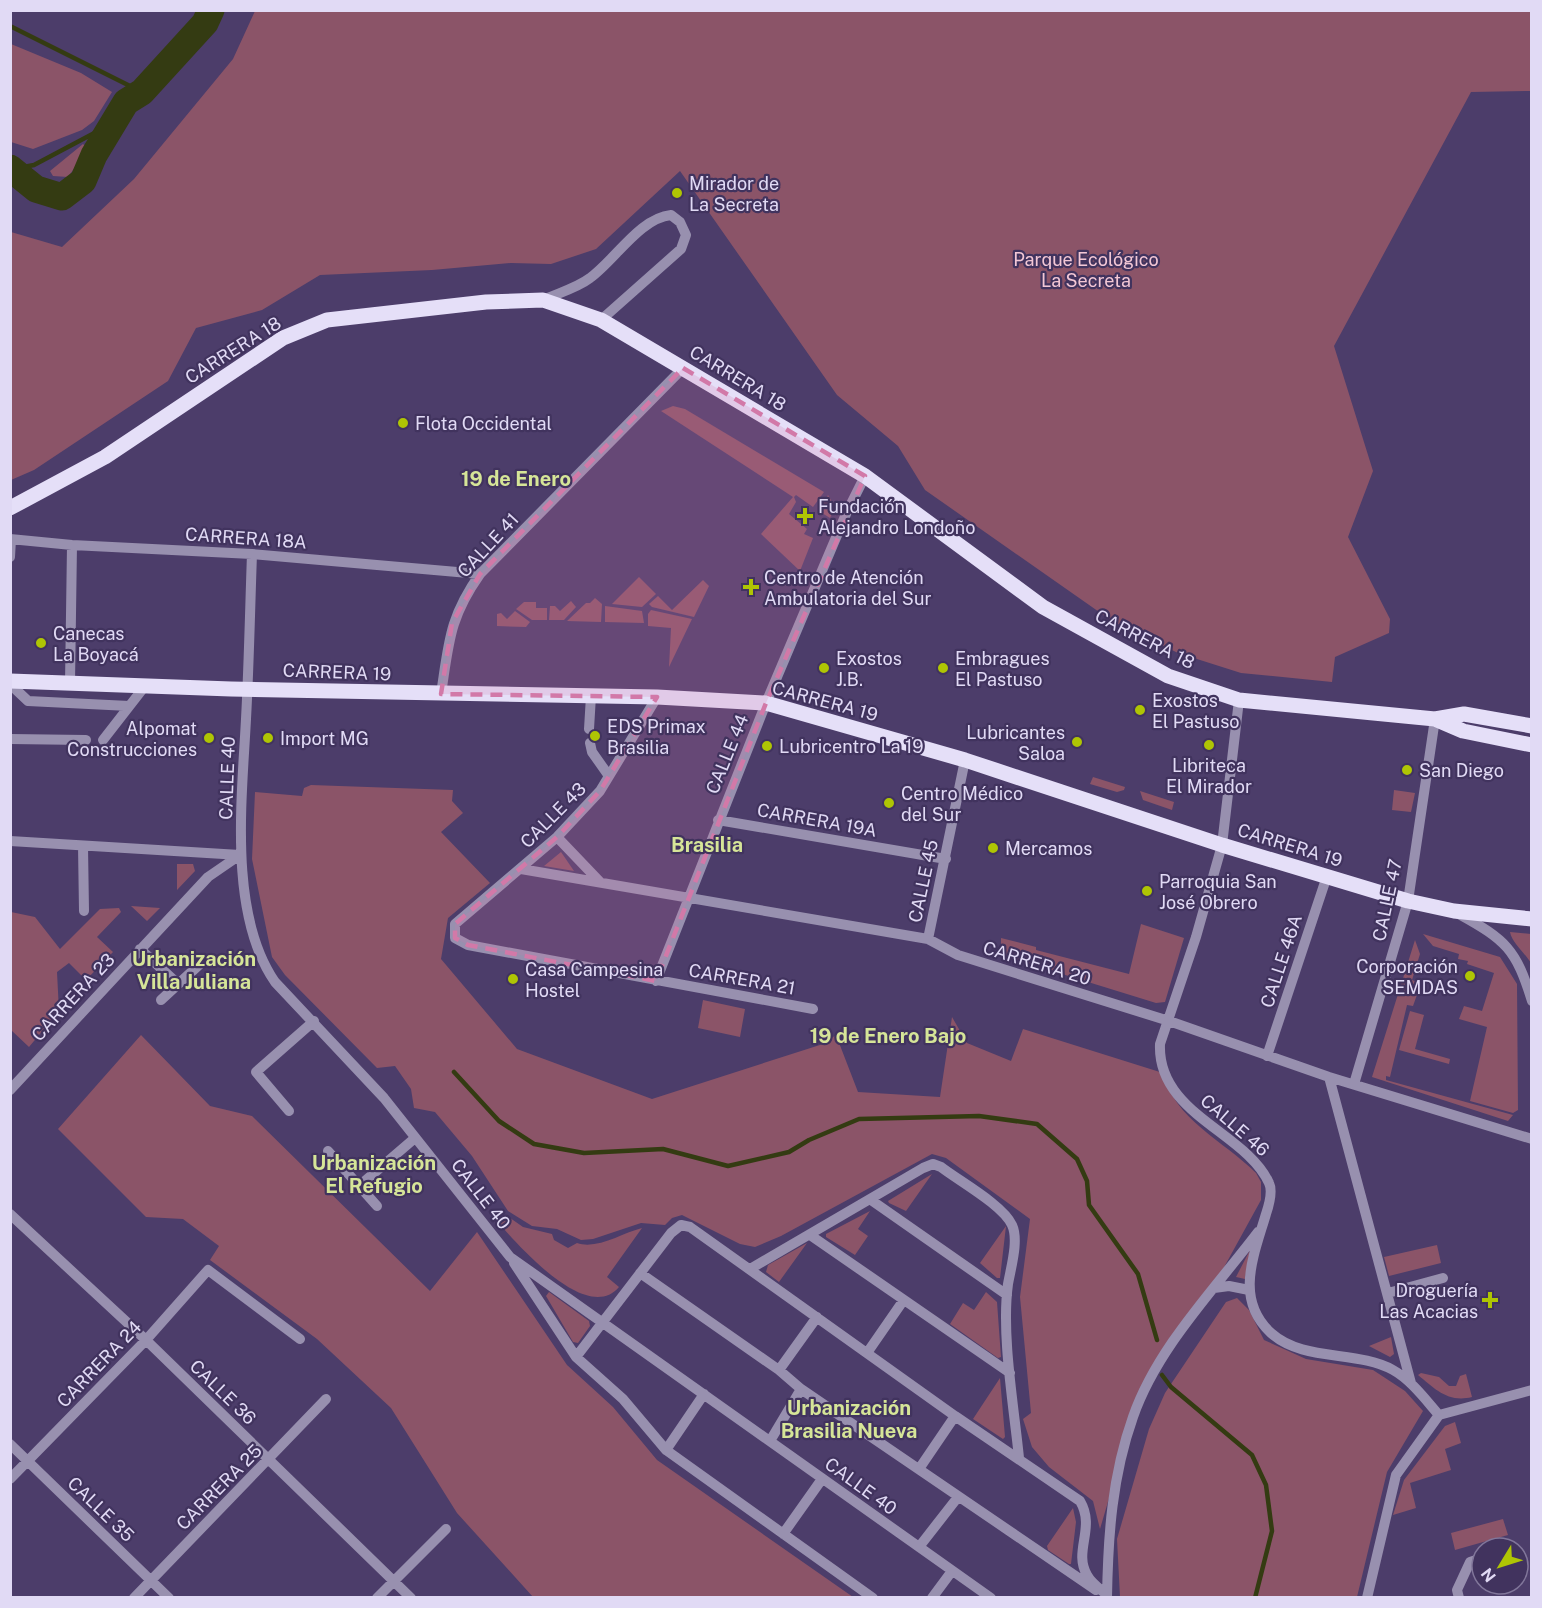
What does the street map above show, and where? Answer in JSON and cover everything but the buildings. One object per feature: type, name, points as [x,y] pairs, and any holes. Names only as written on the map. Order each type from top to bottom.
[{"type":"main road","name":"CARRERA 18","points":[[10,508],[105,457],[283,338],[327,320],[486,302],[543,300],[601,320],[865,476],[1043,608],[1168,676],[1239,700],[1435,719],[1464,714],[1532,726]]},
{"type":"main road","name":"CARRERA 19","points":[[10,682],[591,696],[766,703],[965,760],[1222,845],[1407,901],[1454,911],[1532,919]]},
{"type":"main road","name":"CARRERA 18","points":[[1435,719],[1463,731],[1532,745]]},
{"type":"street","points":[[543,300],[589,279],[647,225],[659,216],[670,214],[680,222],[686,235],[681,249],[601,320]]},
{"type":"street","name":"CALLE 41","points":[[441,694],[452,623],[462,599],[480,574],[683,368]]},
{"type":"street","name":"CALLE 44","points":[[656,981],[766,703],[846,514],[865,476]]},
{"type":"street","points":[[10,557],[11,539]]},
{"type":"street","name":"CARRERA 18A","points":[[11,539],[72,545],[252,554],[480,574]]},
{"type":"street","points":[[70,683],[72,545]]},
{"type":"street","name":"CALLE 40","points":[[252,554],[240,855],[254,938],[262,963],[275,982],[384,1098],[510,1257],[991,1598]]},
{"type":"street","points":[[10,682],[28,701],[129,706]]},
{"type":"street","points":[[103,740],[145,686]]},
{"type":"street","points":[[589,729],[591,696]]},
{"type":"street","name":"CALLE 43","points":[[456,938],[455,924],[558,837],[600,791],[657,698]]},
{"type":"street","name":"CALLE 46","points":[[1239,700],[1222,845],[1160,1044],[1160,1059],[1180,1100],[1262,1170],[1271,1186],[1251,1263],[1249,1290],[1259,1319],[1273,1335],[1311,1350],[1376,1363],[1394,1370],[1411,1383],[1438,1415]]},
{"type":"street","name":"CALLE 47","points":[[1354,1084],[1407,901],[1435,719]]},
{"type":"street","points":[[10,739],[86,740]]},
{"type":"street","points":[[590,743],[592,752],[609,776]]},
{"type":"street","name":"CALLE 45","points":[[928,939],[965,760]]},
{"type":"street","name":"CARRERA 19A","points":[[718,820],[946,859]]},
{"type":"street","points":[[558,837],[601,882]]},
{"type":"street","points":[[10,841],[240,855]]},
{"type":"street","points":[[83,846],[84,911]]},
{"type":"street","name":"CARRERA 23","points":[[10,1090],[208,877],[240,855]]},
{"type":"street","name":"CARRERA 20","points":[[521,869],[928,939],[958,955],[1169,1021],[1329,1077],[1532,1139]]},
{"type":"street","name":"CALLE 46A","points":[[1267,1056],[1327,876]]},
{"type":"street","points":[[1454,911],[1494,933],[1507,946],[1522,968],[1532,1001]]},
{"type":"street","name":"CARRERA 21","points":[[456,938],[468,945],[813,1009]]},
{"type":"street","points":[[140,949],[178,984]]},
{"type":"street","points":[[161,1000],[200,964]]},
{"type":"street","points":[[289,1111],[256,1072],[314,1022]]},
{"type":"street","points":[[1329,1077],[1411,1383]]},
{"type":"street","points":[[359,1186],[415,1138]]},
{"type":"street","points":[[328,1151],[377,1206]]},
{"type":"street","points":[[750,1269],[872,1200],[923,1168],[933,1164],[941,1167],[1004,1213],[1013,1226],[1014,1242],[1007,1295],[1010,1373],[1019,1458]]},
{"type":"street","points":[[872,1200],[1007,1295]]},
{"type":"street","name":"CALLE 36","points":[[10,1214],[146,1340],[411,1598]]},
{"type":"street","points":[[576,1357],[601,1321],[681,1225],[690,1227],[954,1416],[1080,1501],[1086,1511],[1088,1527],[1082,1557],[1083,1568],[1088,1578],[1107,1596]]},
{"type":"street","points":[[1107,1596],[1112,1497],[1133,1417],[1158,1367],[1214,1288],[1262,1226]]},
{"type":"street","points":[[810,1235],[1010,1373]]},
{"type":"street","points":[[510,1257],[576,1357],[623,1399],[666,1450],[873,1598]]},
{"type":"street","name":"CARRERA 24","points":[[10,1479],[146,1340],[208,1270],[300,1339]]},
{"type":"street","points":[[640,1272],[779,1370],[801,1389],[1087,1586],[1107,1596]]},
{"type":"street","points":[[1388,1293],[1443,1278]]},
{"type":"street","points":[[1214,1288],[1229,1286],[1249,1290]]},
{"type":"street","points":[[867,1353],[903,1301]]},
{"type":"street","points":[[779,1370],[817,1317]]},
{"type":"street","points":[[771,1441],[801,1389]]},
{"type":"street","points":[[1367,1598],[1396,1475],[1438,1415],[1532,1390]]},
{"type":"street","points":[[666,1450],[704,1394]]},
{"type":"street","name":"CARRERA 25","points":[[134,1598],[326,1399]]},
{"type":"street","points":[[919,1469],[954,1416]]},
{"type":"street","name":"CALLE 35","points":[[10,1444],[169,1598]]},
{"type":"street","points":[[783,1534],[822,1479]]},
{"type":"street","points":[[919,1547],[958,1497]]},
{"type":"street","points":[[377,1598],[446,1528]]},
{"type":"street","points":[[1459,1598],[1457,1590],[1470,1562]]},
{"type":"street","points":[[932,1598],[952,1571]]},
{"type":"highlighted area","points":[[683,368],[865,476],[766,703],[656,981],[468,945],[455,938],[455,924],[557,837],[600,791],[657,697],[441,694],[452,623],[480,574]]},
{"type":"green space","name":"Parque Ecológico La Secreta","points":[[255,11],[1531,11],[1531,91],[1471,92],[1334,346],[1373,471],[1348,537],[1390,619],[1389,633],[1335,657],[1332,682],[1241,673],[1178,653],[1112,621],[925,490],[898,446],[837,395],[680,171],[596,249],[551,264],[511,263],[432,270],[320,275],[262,310],[196,328],[168,381],[34,470],[11,480],[11,232],[62,247],[134,179],[233,59]]},
{"type":"green space","points":[[11,44],[81,73],[112,92],[94,121],[82,130],[33,149],[11,142]]},
{"type":"green space","points":[[83,144],[88,149],[68,177],[53,176],[50,171]]},
{"type":"green space","points":[[673,406],[685,409],[824,492],[813,507],[796,495],[794,497],[796,502],[789,514],[807,529],[804,534],[813,538],[800,571],[761,534],[793,497],[661,411]]},
{"type":"green space","points":[[828,495],[835,507],[830,518],[819,511]]},
{"type":"green space","points":[[639,577],[656,594],[642,607],[612,604]]},
{"type":"green space","points":[[703,580],[709,586],[694,617],[652,607],[649,604],[658,596],[672,610]]},
{"type":"green space","points":[[595,598],[602,604],[601,622],[567,621],[586,603],[590,603]]},
{"type":"green space","points":[[571,601],[576,607],[564,620],[549,620],[550,606],[555,606],[560,611]]},
{"type":"green space","points":[[524,602],[536,602],[536,608],[547,608],[547,620],[532,620],[516,609]]},
{"type":"green space","points":[[605,606],[642,611],[644,623],[605,622]]},
{"type":"green space","points":[[651,610],[692,619],[669,667],[671,628],[648,626],[648,614]]},
{"type":"green space","points":[[515,611],[530,622],[526,627],[497,626],[497,614],[501,613],[507,619]]},
{"type":"green space","points":[[1093,777],[1125,787],[1124,790],[1117,792],[1090,784]]},
{"type":"green space","points":[[311,785],[453,790],[452,801],[463,813],[441,832],[490,883],[448,918],[441,959],[517,1049],[652,1099],[823,1044],[836,1035],[858,1092],[940,1097],[952,1017],[967,1043],[1011,1061],[1023,1029],[1163,1073],[1178,1104],[1189,1116],[1256,1173],[1261,1182],[1261,1200],[1217,1280],[1142,1386],[1100,1529],[1093,1501],[1049,1467],[1032,1447],[1023,1419],[1031,1413],[1020,1297],[1030,1219],[946,1158],[932,1154],[781,1236],[755,1247],[740,1244],[682,1215],[672,1218],[665,1225],[641,1223],[593,1239],[581,1240],[557,1229],[532,1226],[508,1211],[472,1156],[435,1112],[414,1108],[411,1089],[395,1066],[377,1068],[285,975],[272,957],[252,859],[255,792],[302,796],[304,788]]},
{"type":"green space","points":[[1394,790],[1415,793],[1411,812],[1392,810]]},
{"type":"green space","points":[[1140,791],[1174,802],[1172,810],[1143,800]]},
{"type":"green space","points":[[561,852],[574,871],[544,866]]},
{"type":"green space","points":[[177,864],[193,864],[195,871],[177,890]]},
{"type":"green space","points":[[131,906],[160,908],[147,921]]},
{"type":"green space","points":[[119,908],[121,912],[97,937],[113,952],[86,980],[69,963],[57,972],[59,1011],[29,1047],[11,1030],[11,912],[35,917],[60,949],[100,909]]},
{"type":"green space","points":[[1141,924],[1184,938],[1165,1002],[1156,1003],[1001,955],[1001,938],[1036,947],[1036,950],[1129,974]]},
{"type":"green space","points":[[1510,932],[1531,934],[1531,963],[1516,944]]},
{"type":"green space","points":[[1423,934],[1500,957],[1517,984],[1518,1110],[1513,1113],[1470,1101],[1487,1027],[1459,1019],[1464,1006],[1482,1011],[1494,973],[1467,964],[1468,961],[1458,959],[1459,954],[1433,946]]},
{"type":"green space","points":[[1415,940],[1420,954],[1412,980],[1417,982],[1414,991],[1418,992],[1413,1006],[1407,1005],[1390,1077],[1386,1076],[1386,1080],[1513,1115],[1508,1121],[1372,1077]]},
{"type":"green space","points":[[703,1000],[745,1009],[740,1037],[698,1028]]},
{"type":"green space","points":[[1410,1011],[1424,1015],[1415,1049],[1450,1059],[1449,1064],[1399,1050]]},
{"type":"green space","points":[[141,1035],[210,1106],[252,1116],[430,1291],[477,1232],[567,1365],[613,1407],[657,1460],[853,1597],[533,1597],[457,1513],[391,1408],[317,1339],[210,1260],[219,1246],[183,1219],[146,1217],[58,1129]]},
{"type":"green space","points":[[932,1174],[906,1211],[889,1203],[888,1201]]},
{"type":"green space","points":[[870,1211],[858,1229],[868,1236],[855,1255],[826,1237],[826,1234]]},
{"type":"green space","points":[[506,1215],[523,1227],[552,1234],[554,1240],[568,1248],[577,1243],[585,1245],[601,1243],[642,1228],[607,1277],[619,1287],[605,1296],[589,1296],[572,1289],[536,1262],[497,1221]]},
{"type":"green space","points":[[1006,1226],[1000,1278],[997,1278],[980,1263]]},
{"type":"green space","points":[[807,1243],[779,1282],[766,1272],[768,1265]]},
{"type":"green space","points":[[1437,1245],[1441,1263],[1389,1276],[1384,1257]]},
{"type":"green space","points":[[1250,1250],[1245,1279],[1236,1277]]},
{"type":"green space","points":[[549,1292],[589,1321],[590,1326],[578,1343],[573,1342],[546,1296]]},
{"type":"green space","points":[[986,1292],[997,1302],[1001,1357],[998,1358],[950,1324],[963,1303],[974,1310]]},
{"type":"green space","points":[[1237,1298],[1249,1310],[1264,1340],[1306,1359],[1373,1370],[1405,1391],[1423,1411],[1387,1472],[1357,1597],[1120,1597],[1117,1539],[1149,1429],[1165,1393],[1226,1302]]},
{"type":"green space","points":[[1391,1337],[1394,1354],[1390,1357],[1369,1346]]},
{"type":"green space","points":[[1421,1373],[1439,1377],[1449,1386],[1456,1386],[1460,1376],[1466,1374],[1472,1397],[1456,1398],[1442,1394],[1418,1375]]},
{"type":"green space","points":[[1000,1378],[1005,1437],[1003,1439],[973,1419]]},
{"type":"green space","points":[[1455,1422],[1461,1443],[1445,1449],[1451,1470],[1410,1483],[1416,1508],[1393,1515],[1404,1480],[1445,1426]]},
{"type":"green space","points":[[1073,1508],[1076,1522],[1071,1564],[1069,1564],[1048,1550],[1047,1546]]},
{"type":"green space","points":[[1503,1519],[1508,1535],[1470,1536],[1470,1546],[1455,1550],[1451,1533]]},
{"type":"waterway","points":[[10,168],[36,189],[62,197],[83,181],[94,155],[126,102],[142,92],[205,23],[211,10]]},
{"type":"waterway","points":[[10,26],[142,92]]},
{"type":"waterway","points":[[13,169],[34,165],[117,121]]},
{"type":"waterway","points":[[454,1072],[499,1121],[534,1144],[584,1153],[663,1149],[728,1166],[789,1152],[809,1140],[859,1119],[979,1116],[1037,1124],[1077,1159],[1087,1181],[1089,1205],[1138,1274],[1157,1340]]},
{"type":"waterway","points":[[1162,1375],[1171,1387],[1252,1455],[1266,1485],[1272,1531],[1255,1598]]},
{"type":"place","name":"Mirador de La Secreta","points":[[677,193]]},
{"type":"place","name":"Flota Occidental","points":[[403,423]]},
{"type":"place","name":"Fundación Alejandro Londoño","points":[[805,516]]},
{"type":"place","name":"Centro de Atención Ambulatoria del Sur","points":[[751,587]]},
{"type":"place","name":"Canecas La Boyacá","points":[[41,643]]},
{"type":"place","name":"Exostos J.B.","points":[[824,668]]},
{"type":"place","name":"Embragues El Pastuso","points":[[943,668]]},
{"type":"place","name":"Exostos El Pastuso","points":[[1140,710]]},
{"type":"place","name":"EDS Primax Brasilia","points":[[595,736]]},
{"type":"place","name":"Alpomat Construcciones","points":[[209,738]]},
{"type":"place","name":"Import MG","points":[[268,738]]},
{"type":"place","name":"Lubricantes Saloa","points":[[1077,742]]},
{"type":"place","name":"Libriteca El Mirador","points":[[1209,745]]},
{"type":"place","name":"Lubricentro La 19","points":[[767,746]]},
{"type":"place","name":"San Diego","points":[[1407,770]]},
{"type":"place","name":"Centro Médico del Sur","points":[[889,803]]},
{"type":"place","name":"Mercamos","points":[[993,848]]},
{"type":"place","name":"Parroquia San José Obrero","points":[[1147,891]]},
{"type":"place","name":"Corporación SEMDAS","points":[[1470,976]]},
{"type":"place","name":"Casa Campesina Hostel","points":[[513,979]]},
{"type":"place","name":"Droguería Las Acacias","points":[[1490,1300]]},
{"type":"district","name":"19 de Enero","points":[[516,479]]},
{"type":"district","name":"Brasilia","points":[[707,845]]},
{"type":"district","name":"Urbanización Villa Juliana","points":[[194,970]]},
{"type":"district","name":"19 de Enero Bajo","points":[[888,1036]]},
{"type":"district","name":"Urbanización El Refugio","points":[[374,1174]]},
{"type":"district","name":"Urbanización Brasilia Nueva","points":[[849,1420]]}]
